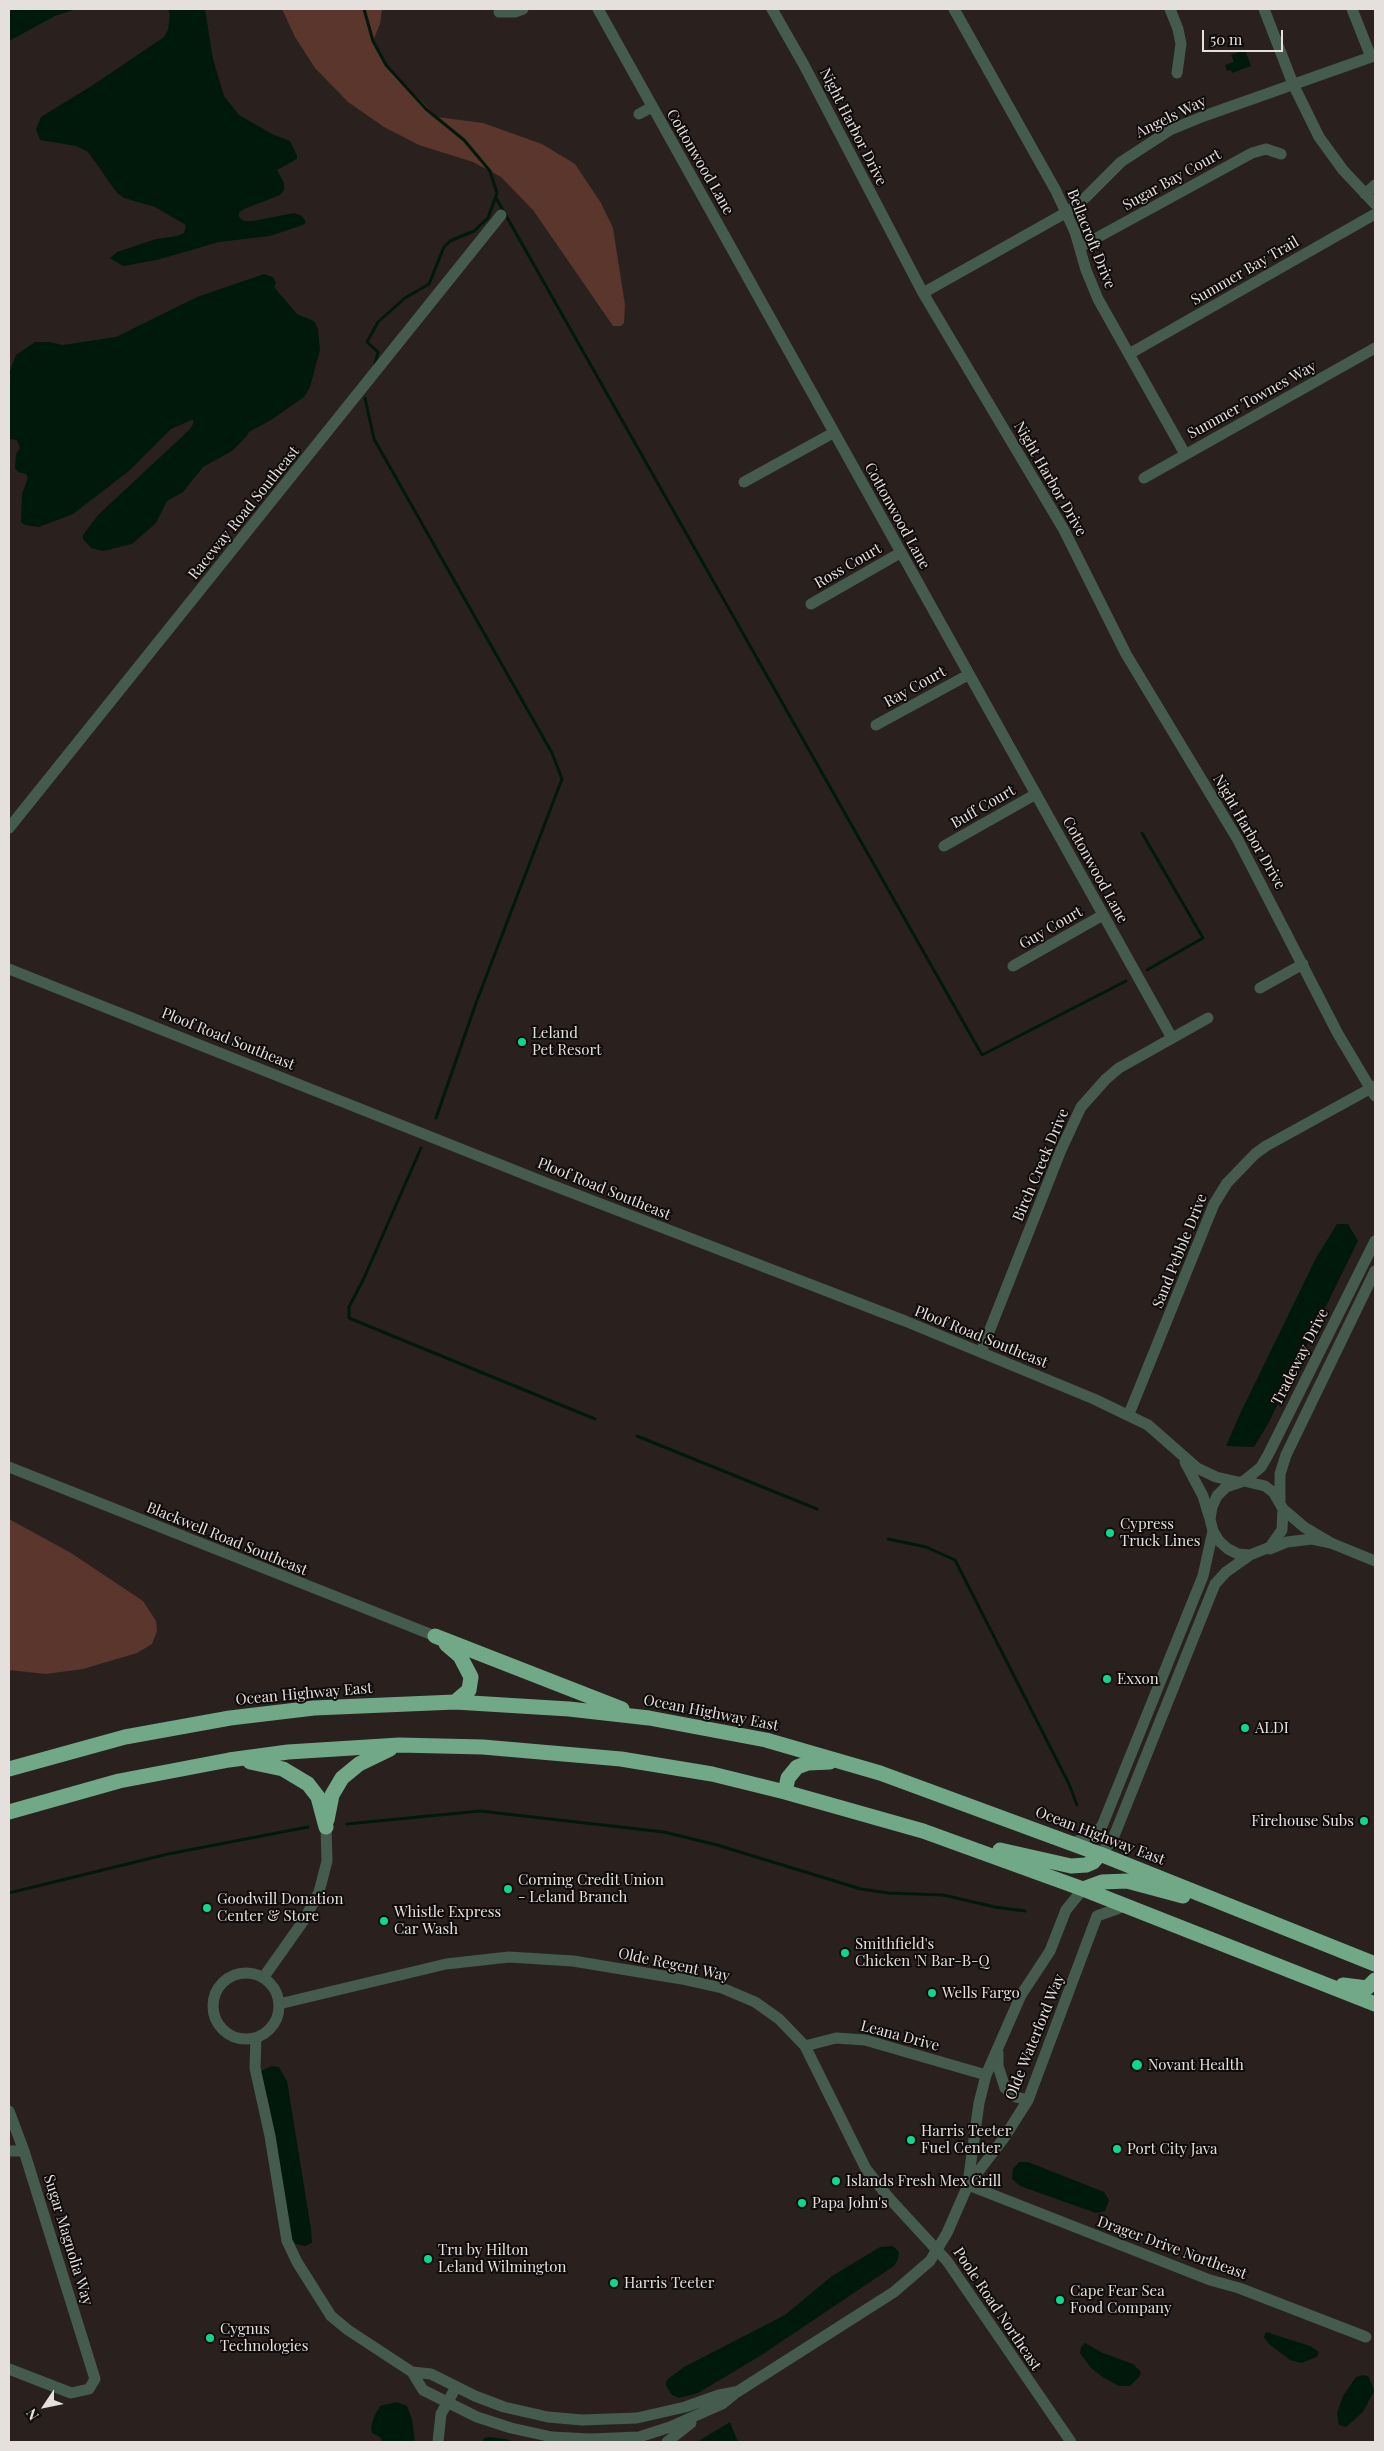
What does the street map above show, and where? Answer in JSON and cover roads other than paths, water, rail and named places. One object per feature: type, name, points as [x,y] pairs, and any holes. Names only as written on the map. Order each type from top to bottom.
[{"type":"highway","points":[[435,1636],[460,1656],[471,1676],[469,1690],[455,1702]]},
{"type":"highway","points":[[435,1636],[649,1718]]},
{"type":"highway","name":"Ocean Highway East","points":[[9,1769],[125,1737],[230,1718],[361,1705],[455,1702],[559,1708],[649,1718],[766,1740],[846,1762],[954,1799],[1100,1854],[1375,1964]]},
{"type":"highway","points":[[9,1812],[120,1781],[229,1760],[288,1752],[398,1745],[483,1747],[621,1758],[712,1774],[785,1792],[923,1831],[1071,1866],[1086,1865],[1093,1862],[1100,1854]]},
{"type":"highway","points":[[326,1827],[328,1809],[342,1778],[359,1764],[398,1745]]},
{"type":"highway","points":[[229,1760],[260,1763],[294,1773],[308,1784],[318,1797],[326,1827]]},
{"type":"highway","points":[[785,1792],[788,1778],[802,1764],[846,1762]]},
{"type":"highway","points":[[923,1831],[1082,1889],[1375,2004]]},
{"type":"highway","points":[[1082,1889],[1102,1882],[1127,1881],[1252,1914]]},
{"type":"highway","points":[[1310,1978],[1360,1989],[1367,1988],[1375,1980]]},
{"type":"street","points":[[499,12],[515,12],[523,9]]},
{"type":"street","name":"Cottonwood Lane","points":[[598,9],[1172,1038]]},
{"type":"street","name":"Night Harbor Drive","points":[[772,9],[804,65],[923,293],[1064,530],[1126,654],[1238,840],[1338,1034],[1374,1090]]},
{"type":"street","points":[[1170,9],[1178,29],[1181,44],[1177,73]]},
{"type":"street","points":[[1264,9],[1292,84],[1324,145],[1343,170],[1375,204]]},
{"type":"street","points":[[1352,9],[1373,56]]},
{"type":"street","name":"Bellacroft Drive","points":[[958,10],[1066,212],[1098,299],[1185,454]]},
{"type":"street","name":"Angels Way","points":[[923,293],[1066,212],[1086,197],[1121,162],[1154,139],[1204,116],[1373,56]]},
{"type":"street","points":[[639,114],[652,107]]},
{"type":"street","name":"Sugar Bay Court","points":[[1080,247],[1252,153],[1266,149],[1281,154]]},
{"type":"street","points":[[1365,194],[1375,185]]},
{"type":"street","name":"Summer Bay Trail","points":[[1129,354],[1375,214]]},
{"type":"street","name":"Raceway Road Southeast","points":[[9,828],[501,215]]},
{"type":"street","name":"Summer Townes Way","points":[[1144,478],[1375,348]]},
{"type":"street","points":[[744,482],[833,433]]},
{"type":"street","name":"Ross Court","points":[[811,604],[900,553]]},
{"type":"street","name":"Ray Court","points":[[876,725],[968,674]]},
{"type":"street","name":"Buff Court","points":[[944,846],[1036,794]]},
{"type":"street","name":"Guy Court","points":[[1013,966],[1103,915]]},
{"type":"street","points":[[1260,988],[1303,964]]},
{"type":"street","name":"Ploof Road Southeast","points":[[9,970],[553,1186],[981,1352],[1129,1414],[1162,1436],[1192,1471],[1210,1519]]},
{"type":"street","name":"Birch Creek Drive","points":[[981,1352],[1061,1150],[1082,1107],[1106,1079],[1119,1068],[1208,1018]]},
{"type":"street","name":"Sand Pebble Drive","points":[[1129,1414],[1214,1204],[1227,1183],[1255,1154],[1266,1146],[1374,1090]]},
{"type":"street","name":"Tradeway Drive","points":[[1241,1482],[1261,1467],[1268,1455],[1375,1241]]},
{"type":"street","name":"Tradeway Drive","points":[[1281,1506],[1280,1474],[1286,1455],[1375,1271]]},
{"type":"street","name":"Ploof Road Southeast","points":[[1178,1453],[1196,1468],[1216,1477],[1241,1482]]},
{"type":"street","name":"Blackwell Road Southeast","points":[[9,1468],[435,1636]]},
{"type":"street","points":[[1331,1543],[1312,1539],[1287,1542],[1256,1553],[1238,1554],[1228,1549],[1219,1541],[1213,1531],[1210,1519],[1212,1507],[1226,1487],[1241,1482],[1266,1486],[1281,1506],[1304,1527],[1331,1543],[1375,1561]]},
{"type":"street","points":[[1100,1854],[1112,1841],[1215,1584],[1226,1572],[1256,1553],[1270,1547],[1280,1534],[1284,1520],[1281,1506]]},
{"type":"street","points":[[1070,1844],[1091,1836],[1102,1826],[1203,1576],[1213,1531]]},
{"type":"street","points":[[263,1978],[304,1920],[319,1892],[327,1861],[326,1827]]},
{"type":"street","name":"Olde Waterford Way","points":[[968,2185],[979,2102],[986,2075],[1021,1995],[1050,1951],[1066,1910],[1082,1889]]},
{"type":"street","name":"Olde Waterford Way","points":[[412,2372],[423,2390],[446,2403],[494,2424],[534,2434],[590,2439],[639,2439],[722,2404],[737,2392],[904,2285],[926,2265],[938,2250],[968,2185],[1004,2138],[1028,2100],[1097,1916],[1125,1906]]},
{"type":"street","name":"Olde Regent Way","points":[[279,2004],[446,1964],[487,1958],[538,1958],[633,1970],[722,1988],[755,2002],[769,2011],[805,2046],[866,2169],[889,2198],[938,2250]]},
{"type":"street","points":[[240,1973],[252,1973],[263,1978],[276,1993],[279,2004],[274,2024],[266,2033],[256,2038],[240,2039],[229,2036],[218,2025],[213,2014],[212,2001],[216,1990],[229,1977],[240,1973]]},
{"type":"street","points":[[256,2038],[255,2068],[270,2136],[287,2241],[297,2262],[331,2316],[348,2330],[412,2372]]},
{"type":"street","name":"Leana Drive","points":[[805,2046],[836,2038],[865,2040],[986,2075]]},
{"type":"street","points":[[998,2051],[998,2066],[1005,2088],[1016,2097],[1028,2100]]},
{"type":"street","name":"Sugar Magnolia Way","points":[[9,2111],[24,2151],[96,2379],[89,2390],[71,2393],[9,2369]]},
{"type":"street","points":[[9,2151],[24,2151]]},
{"type":"street","name":"Drager Drive Northeast","points":[[968,2185],[1126,2248],[1366,2337]]},
{"type":"street","name":"Poole Road Northeast","points":[[938,2250],[1071,2442]]},
{"type":"street","name":"Olde Waterford Way","points":[[412,2372],[431,2374],[456,2387],[504,2407],[548,2417],[605,2421],[637,2418],[677,2409],[719,2395],[737,2392]]},
{"type":"street","points":[[438,2442],[439,2422],[446,2403],[456,2387]]},
{"type":"street","points":[[667,2442],[703,2413]]},
{"type":"street","points":[[637,2418],[639,2439]]},
{"type":"waterway","points":[[364,9],[373,41],[386,65],[426,109],[464,140],[490,171],[497,193],[488,218],[474,231],[450,241],[444,247],[429,284],[405,298],[378,322],[367,342],[378,352],[375,364]]},
{"type":"waterway","points":[[496,198],[982,1055],[1126,981]]},
{"type":"waterway","points":[[365,398],[374,439],[552,753],[562,779],[476,1003],[436,1118]]},
{"type":"waterway","points":[[1142,833],[1203,938],[1147,970]]},
{"type":"waterway","points":[[421,1148],[364,1278],[349,1307],[349,1318],[595,1419]]},
{"type":"waterway","points":[[637,1436],[817,1509]]},
{"type":"waterway","points":[[888,1539],[926,1547],[955,1560],[1069,1784],[1077,1805]]},
{"type":"waterway","points":[[347,1824],[480,1811],[664,1832],[717,1845],[861,1889],[888,1893],[943,1895],[995,1907],[1025,1911]]},
{"type":"waterway","points":[[9,1893],[168,1854],[308,1827]]},
{"type":"place","name":"Leland Pet Resort","points":[[522,1042]]},
{"type":"place","name":"Cypress Truck Lines","points":[[1110,1533]]},
{"type":"place","name":"Exxon","points":[[1107,1679]]},
{"type":"place","name":"ALDI","points":[[1245,1728]]},
{"type":"place","name":"Firehouse Subs","points":[[1364,1821]]},
{"type":"place","name":"Corning Credit Union - Leland Branch","points":[[508,1889]]},
{"type":"place","name":"Goodwill Donation Center & Store","points":[[207,1908]]},
{"type":"place","name":"Whistle Express Car Wash","points":[[384,1921]]},
{"type":"place","name":"Smithfield's Chicken 'N Bar-B-Q","points":[[845,1953]]},
{"type":"place","name":"Wells Fargo","points":[[932,1993]]},
{"type":"place","name":"Novant Health","points":[[1137,2065]]},
{"type":"place","name":"Harris Teeter Fuel Center","points":[[911,2140]]},
{"type":"place","name":"Port City Java","points":[[1117,2149]]},
{"type":"place","name":"Islands Fresh Mex Grill","points":[[836,2181]]},
{"type":"place","name":"Papa John's","points":[[802,2203]]},
{"type":"place","name":"Tru by Hilton Leland Wilmington","points":[[428,2259]]},
{"type":"place","name":"Harris Teeter","points":[[614,2283]]},
{"type":"place","name":"Cape Fear Sea Food Company","points":[[1060,2300]]},
{"type":"place","name":"Cygnus Technologies","points":[[210,2338]]}]
